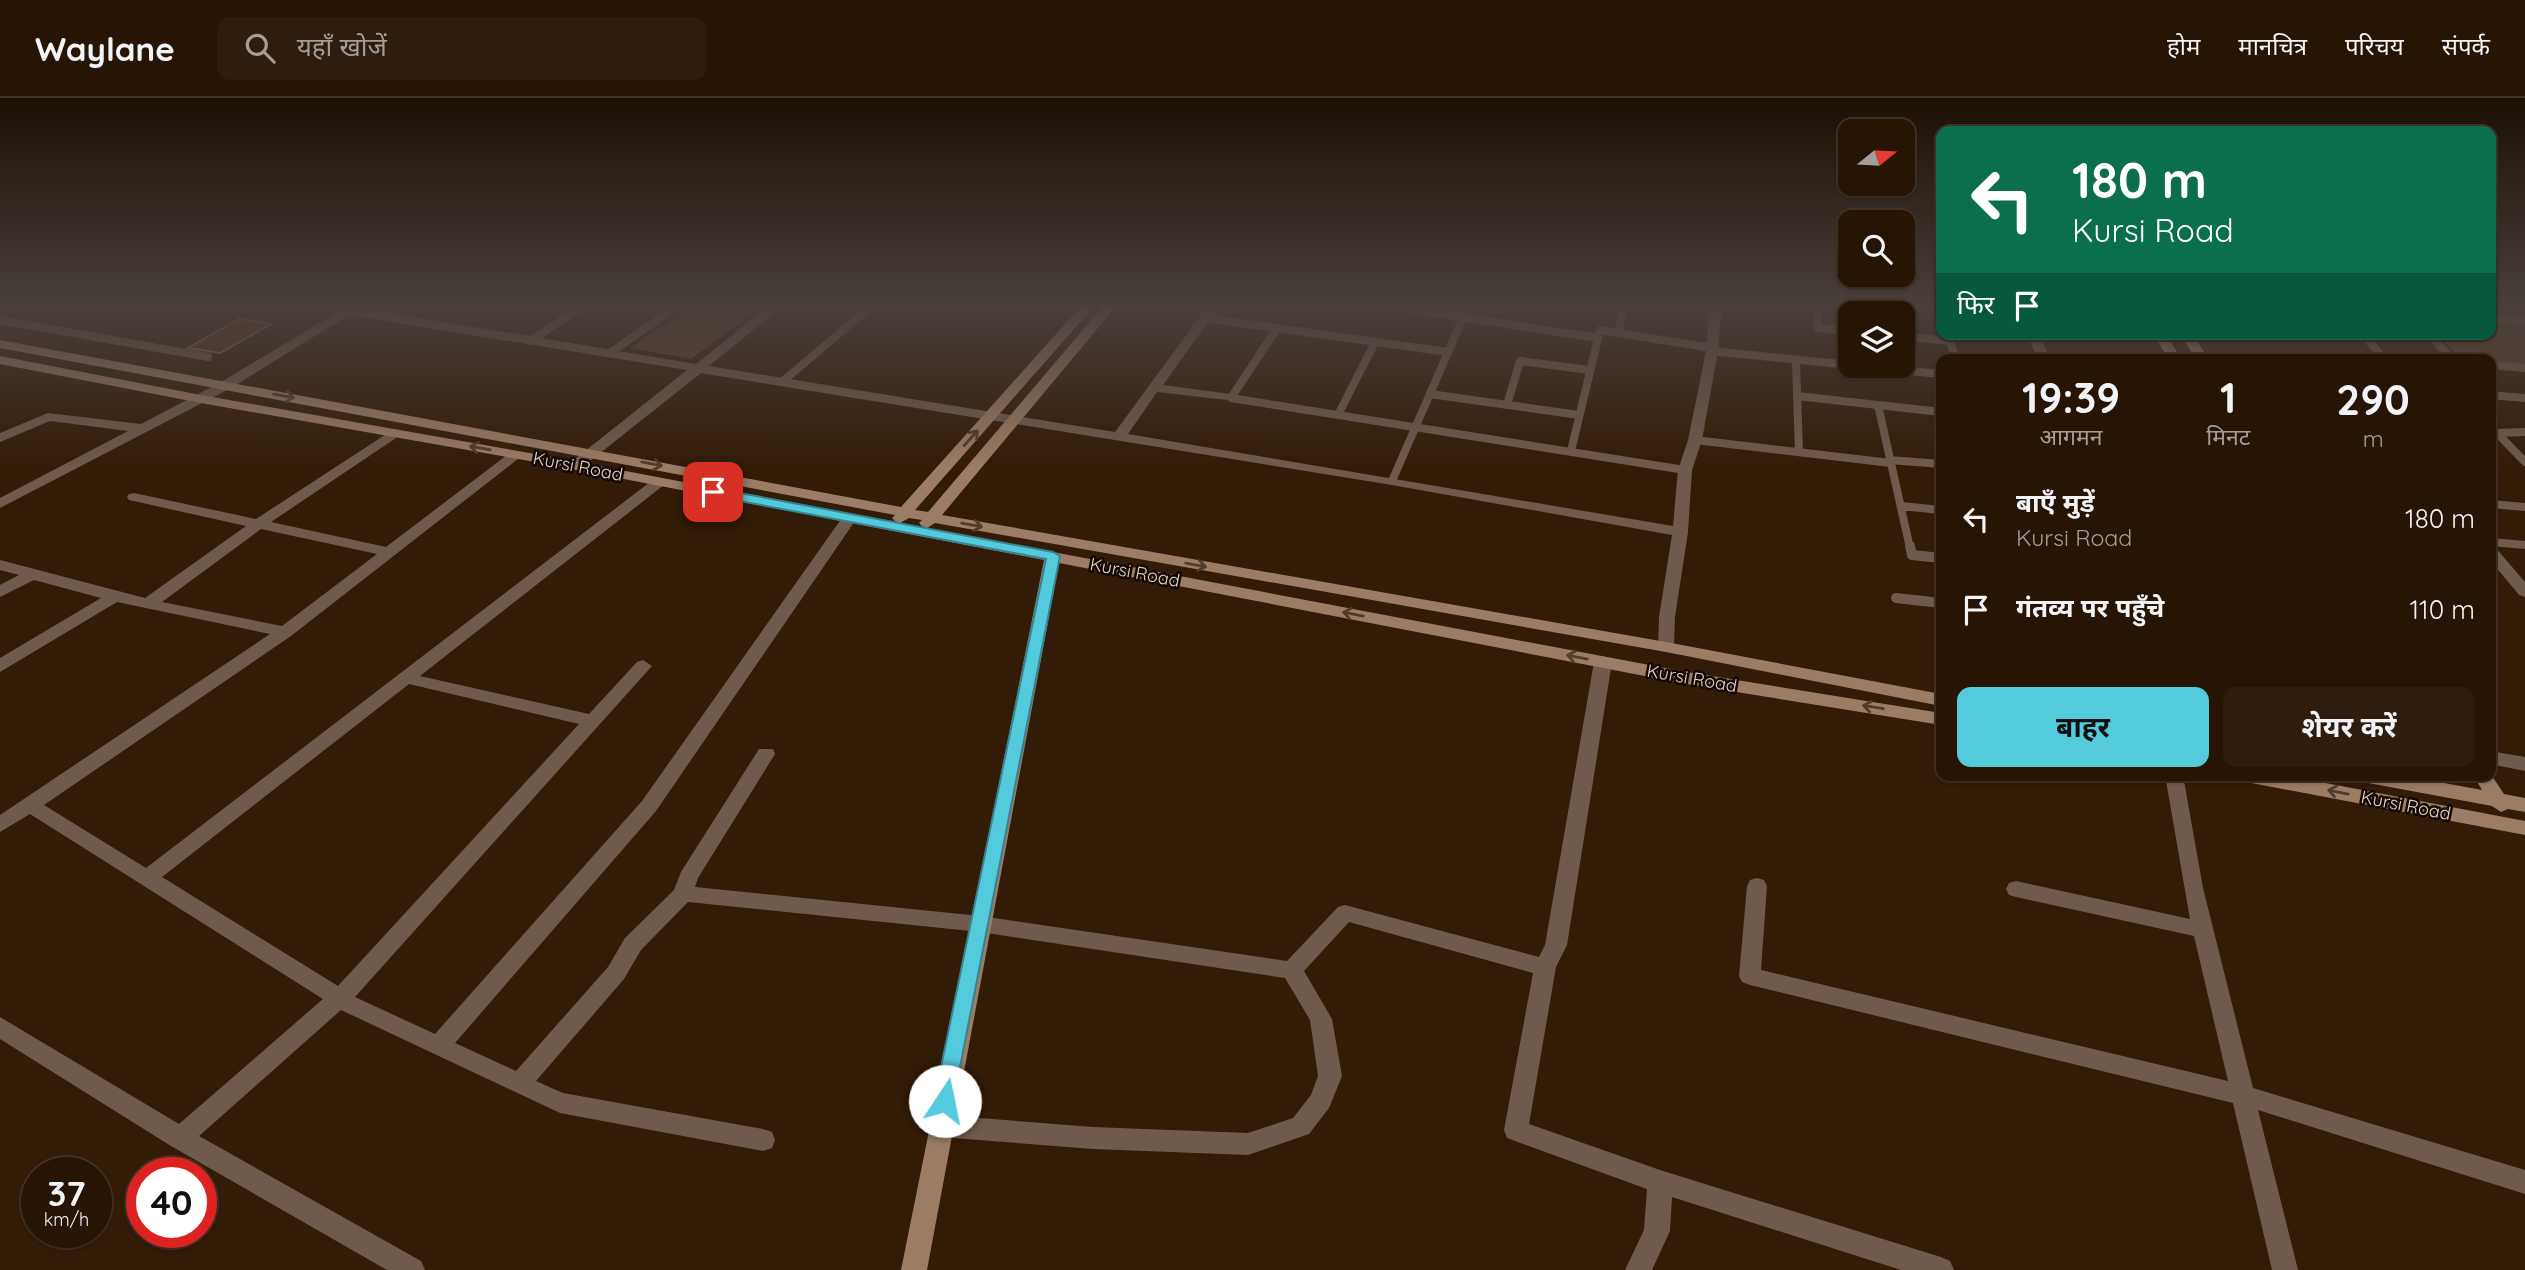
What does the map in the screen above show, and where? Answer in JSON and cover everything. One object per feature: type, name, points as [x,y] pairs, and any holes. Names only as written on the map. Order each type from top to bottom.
[{"type":"main road","name":"Kursi Road","points":[[81,359],[932,517],[1666,646],[1936,699]]},
{"type":"main road","points":[[893,526],[1041,359]]},
{"type":"main road","points":[[920,531],[1066,359]]},
{"type":"main road","name":"Kursi Road","points":[[0,360],[1053,556],[1602,662],[1936,718]]},
{"type":"main road","points":[[914,1270],[1053,556]]},
{"type":"main road","name":"Kursi Road","points":[[2278,781],[2520,827]]},
{"type":"main road","points":[[2486,781],[2497,800],[2520,827]]},
{"type":"main road","points":[[2436,782],[2452,814]]},
{"type":"main road","name":"Kursi Road","points":[[2436,782],[2497,800],[2525,805]]},
{"type":"street","points":[[0,505],[201,399],[269,359]]},
{"type":"street","points":[[645,359],[1392,481],[1680,532]]},
{"type":"street","points":[[575,466],[708,359]]},
{"type":"street","points":[[1119,436],[1175,359]]},
{"type":"street","points":[[1666,646],[1667,617],[1680,532],[1685,470],[1695,439],[1710,359]]},
{"type":"street","points":[[1154,388],[1231,398]]},
{"type":"street","points":[[2496,396],[2525,398]]},
{"type":"street","points":[[0,438],[48,417],[144,429]]},
{"type":"street","points":[[148,604],[258,524],[394,433]]},
{"type":"street","points":[[0,825],[285,632],[516,455]]},
{"type":"street","points":[[147,878],[659,482]]},
{"type":"street","points":[[134,497],[389,552]]},
{"type":"street","points":[[438,1046],[649,806],[849,518]]},
{"type":"street","points":[[2496,557],[2525,592]]},
{"type":"street","points":[[0,565],[115,597],[285,632]]},
{"type":"street","points":[[0,592],[32,575]]},
{"type":"street","points":[[0,666],[115,597]]},
{"type":"street","points":[[1602,662],[1556,946],[1545,967],[1516,1130],[1660,1182],[1941,1270]]},
{"type":"street","points":[[180,1138],[340,998],[643,666]]},
{"type":"street","points":[[405,678],[592,721]]},
{"type":"street","points":[[519,1084],[616,973],[633,944],[683,894],[688,877],[766,754]]},
{"type":"street","points":[[2496,758],[2525,764]]},
{"type":"street","points":[[2175,781],[2203,930],[2285,1270]]},
{"type":"street","points":[[30,805],[340,998],[560,1103],[763,1140]]},
{"type":"street","points":[[1757,886],[1750,976],[2243,1095],[2525,1182]]},
{"type":"street","points":[[2016,889],[2203,930]]},
{"type":"street","points":[[683,894],[980,925],[1292,970]]},
{"type":"street","points":[[1292,970],[1345,913],[1545,967]]},
{"type":"street","points":[[940,1126],[1093,1138],[1248,1144],[1301,1126],[1321,1101],[1330,1076],[1321,1019],[1292,970]]},
{"type":"street","points":[[0,1027],[180,1138],[412,1270]]},
{"type":"street","points":[[1638,1270],[1657,1231],[1660,1182]]},
{"type":"lane","points":[[783,381],[809,359]]},
{"type":"lane","points":[[1257,359],[1231,398],[1685,470]]},
{"type":"lane","points":[[1338,415],[1367,359]]},
{"type":"lane","points":[[1392,481],[1445,359]]},
{"type":"lane","points":[[1572,452],[1593,359]]},
{"type":"lane","points":[[1785,359],[1838,364]]},
{"type":"lane","points":[[1796,360],[1798,452]]},
{"type":"lane","points":[[1507,405],[1520,361],[1590,370]]},
{"type":"lane","points":[[2496,366],[2525,368]]},
{"type":"lane","points":[[1915,372],[1936,374]]},
{"type":"lane","points":[[1430,394],[1579,415]]},
{"type":"lane","points":[[1797,396],[1936,411]]},
{"type":"lane","points":[[1878,405],[1912,555],[1936,557]]},
{"type":"lane","points":[[2496,433],[2525,432]]},
{"type":"lane","points":[[2496,435],[2525,462]]},
{"type":"lane","points":[[1695,439],[1798,452],[1936,464]]},
{"type":"lane","points":[[2496,505],[2525,507]]},
{"type":"lane","points":[[1901,506],[1936,510]]},
{"type":"lane","points":[[2496,543],[2525,545]]},
{"type":"lane","points":[[1896,598],[1936,602]]},
{"type":"shaded area","points":[[2496,359],[2525,359],[2525,365],[2496,363]]},
{"type":"route","points":[[713,492],[1053,556],[945,1101]]}]
